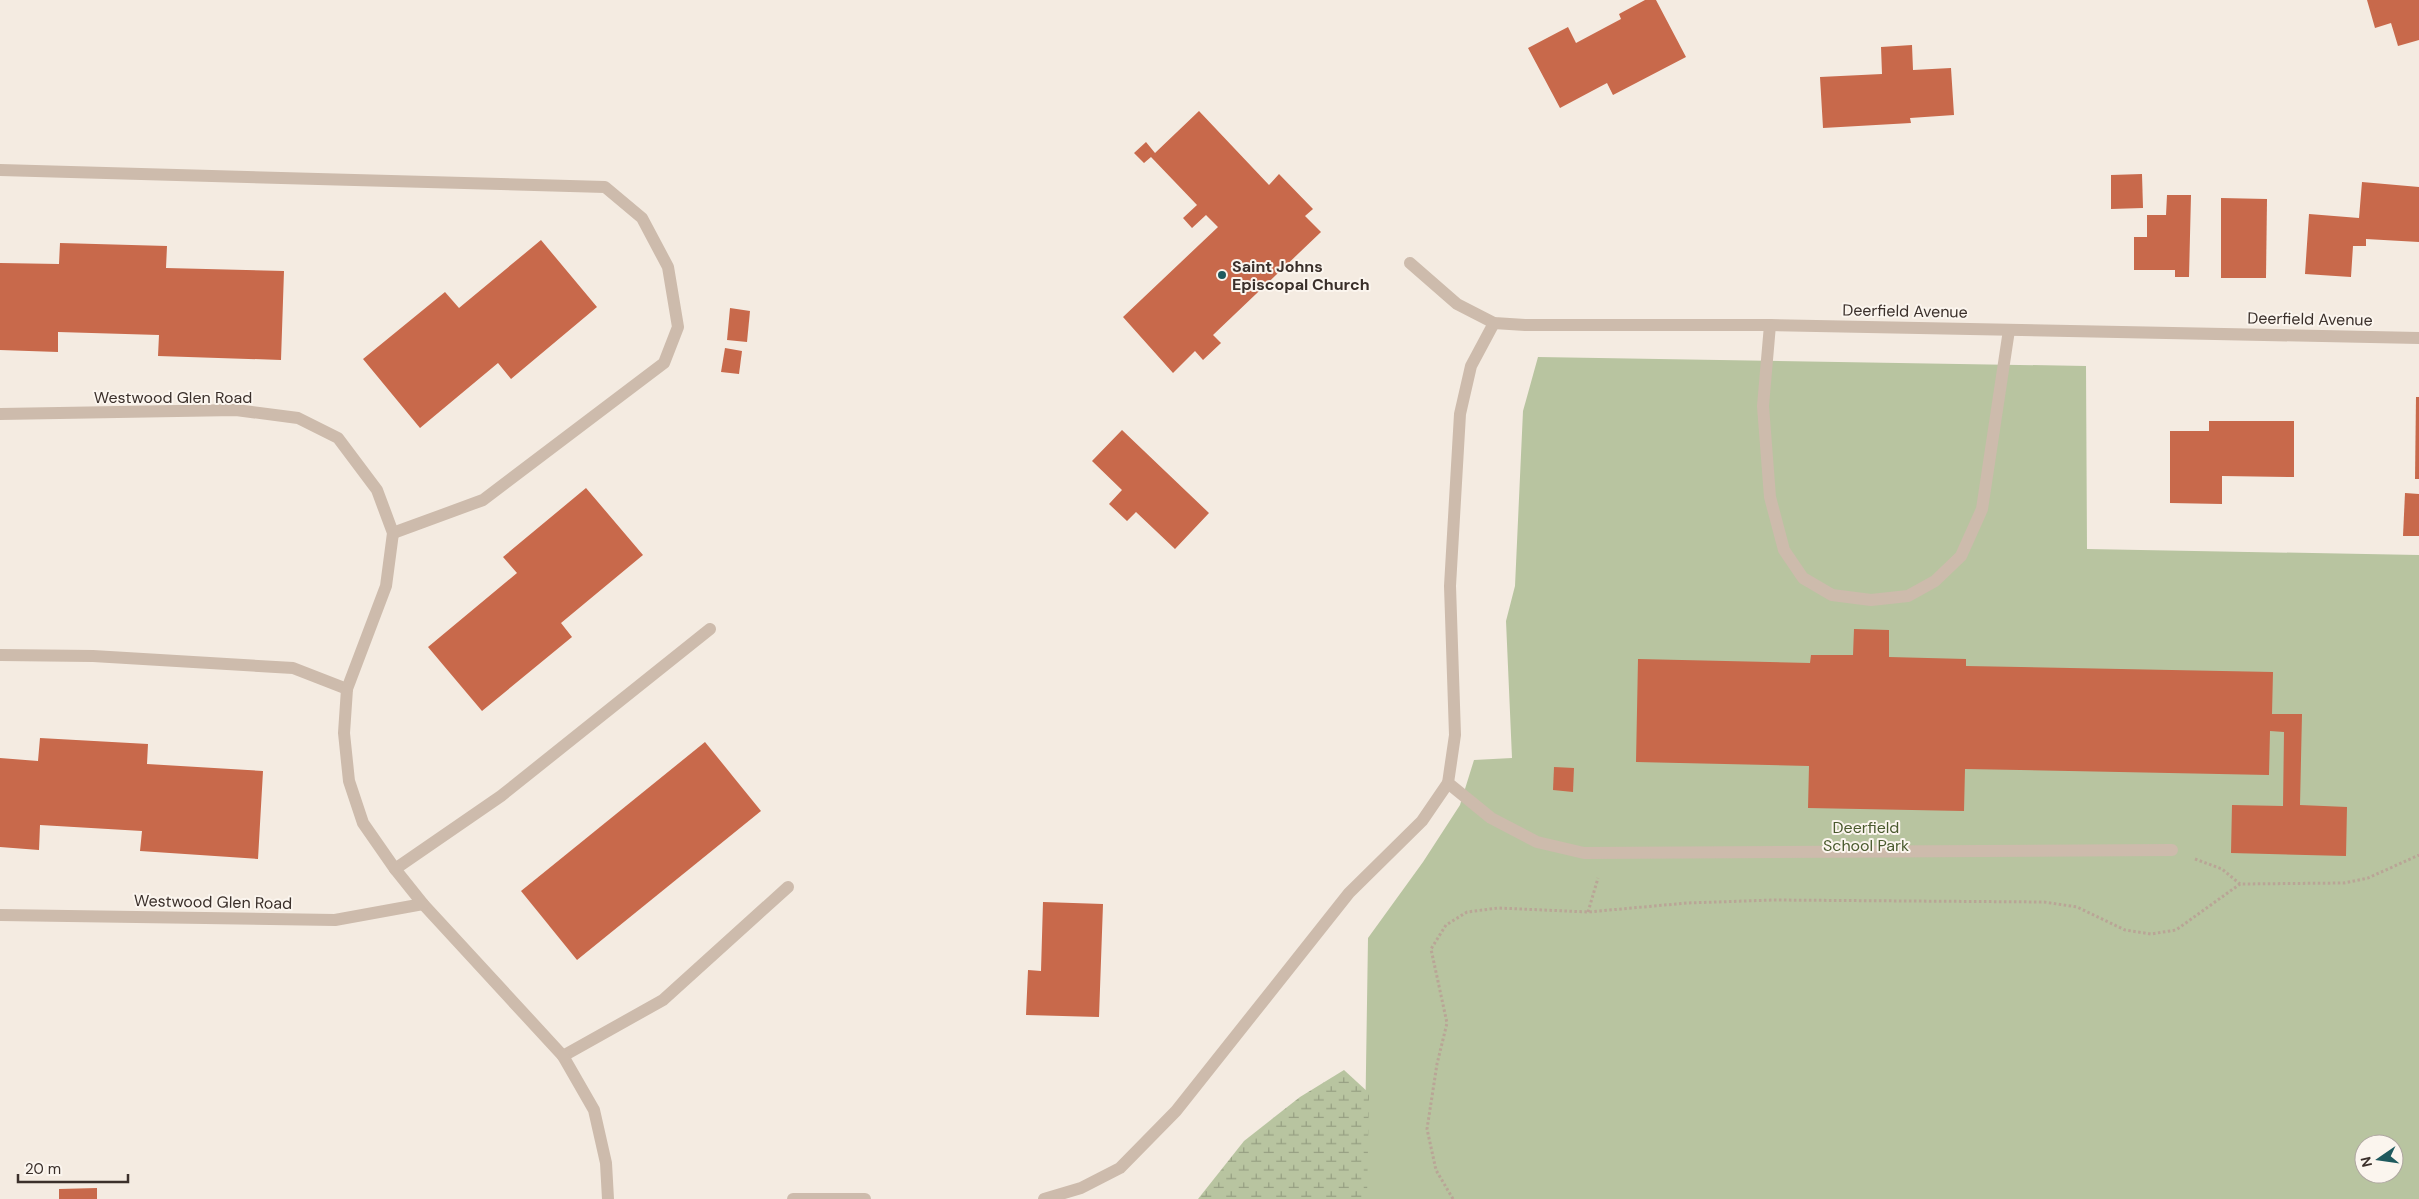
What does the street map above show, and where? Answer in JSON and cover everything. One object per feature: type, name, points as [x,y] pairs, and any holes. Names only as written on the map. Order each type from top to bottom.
[{"type":"street","points":[[0,170],[605,187],[642,218],[668,267],[678,327],[664,363],[483,500],[393,533]]},
{"type":"street","name":"Deerfield Avenue","points":[[1410,263],[1457,304],[1494,322],[1525,325],[1770,325],[2419,338]]},
{"type":"street","points":[[1044,1199],[1081,1193],[1120,1168],[1176,1111],[1349,893],[1422,821],[1448,783],[1455,735],[1450,586],[1460,414],[1471,366],[1494,322]]},
{"type":"street","points":[[1770,325],[1763,406],[1770,497],[1784,550],[1803,578],[1810,583],[1832,595],[1871,600],[1908,596],[1935,580],[1961,556],[1982,509],[2009,330]]},
{"type":"street","name":"Westwood Glen Road","points":[[0,414],[236,410],[298,418],[338,438],[377,490],[393,533],[386,586],[347,688],[344,733],[349,780],[363,823],[395,869],[424,904],[563,1056],[594,1110],[606,1163],[608,1199]]},
{"type":"street","points":[[395,869],[501,796],[710,629]]},
{"type":"street","points":[[0,655],[94,656],[293,668],[347,688]]},
{"type":"street","points":[[1448,783],[1491,818],[1537,842],[1584,853],[2172,850]]},
{"type":"street","points":[[563,1056],[663,1000],[788,888]]},
{"type":"street","name":"Westwood Glen Road","points":[[0,915],[336,920],[424,904]]},
{"type":"street","points":[[793,1199],[865,1199]]},
{"type":"path","points":[[2172,850],[2222,869],[2240,884]]},
{"type":"path","points":[[1588,912],[1605,854]]},
{"type":"path","points":[[1453,1199],[1436,1170],[1427,1129],[1437,1064],[1447,1023],[1431,949],[1446,925],[1467,912],[1498,908],[1588,912],[1687,903],[1774,900],[2044,902],[2077,907],[2125,930],[2152,934],[2176,930],[2240,884],[2344,883],[2368,878],[2419,855]]},
{"type":"green space","name":"Deerfield School Park","points":[[1538,357],[2086,366],[2087,549],[2419,555],[2419,1199],[1364,1199],[1368,938],[1423,862],[1460,805],[1474,760],[1512,758],[1506,621],[1515,586],[1523,411]]},
{"type":"green space","points":[[1344,1070],[1369,1093],[1367,1199],[1198,1199],[1244,1141],[1300,1097]]},
{"type":"building","points":[[1645,0],[1656,0],[1686,57],[1613,95],[1607,83],[1560,108],[1528,48],[1568,27],[1576,43],[1621,19],[1619,14]]},
{"type":"building","points":[[2367,0],[2419,0],[2419,40],[2398,46],[2391,23],[2375,28]]},
{"type":"building","points":[[1912,45],[1913,70],[1951,68],[1954,115],[1910,118],[1911,123],[1823,128],[1820,77],[1882,74],[1881,47]]},
{"type":"building","name":"Saint Johns Episcopal Church","points":[[1199,111],[1269,185],[1279,174],[1313,209],[1305,216],[1321,232],[1213,335],[1221,343],[1203,360],[1195,351],[1173,373],[1123,317],[1218,227],[1206,215],[1192,228],[1183,218],[1197,205],[1151,157],[1144,163],[1134,153],[1146,142],[1155,153]]},
{"type":"building","points":[[2142,174],[2143,208],[2111,209],[2111,175]]},
{"type":"building","points":[[2362,182],[2419,187],[2419,242],[2366,239],[2366,246],[2353,246],[2351,277],[2305,274],[2309,214],[2359,218]]},
{"type":"building","points":[[2167,195],[2191,195],[2189,277],[2175,277],[2175,270],[2134,270],[2134,237],[2147,237],[2147,215],[2166,215]]},
{"type":"building","points":[[2221,198],[2267,199],[2266,278],[2221,278]]},
{"type":"building","points":[[541,240],[597,307],[511,379],[498,363],[420,428],[363,359],[445,292],[459,308]]},
{"type":"building","points":[[60,243],[167,246],[166,268],[284,271],[281,360],[158,356],[159,335],[58,332],[58,352],[0,350],[0,263],[59,264]]},
{"type":"building","points":[[730,308],[750,311],[747,342],[727,340]]},
{"type":"building","points":[[725,348],[742,351],[739,374],[721,372]]},
{"type":"building","points":[[2416,397],[2419,397],[2419,479],[2415,479]]},
{"type":"building","points":[[2209,421],[2294,421],[2294,477],[2222,476],[2222,504],[2170,503],[2170,431],[2209,431]]},
{"type":"building","points":[[1122,430],[1209,513],[1175,549],[1136,512],[1127,521],[1109,504],[1122,490],[1092,461]]},
{"type":"building","points":[[586,488],[643,555],[561,623],[572,637],[482,711],[428,647],[517,573],[503,557]]},
{"type":"building","points":[[2405,493],[2419,494],[2419,536],[2403,536]]},
{"type":"building","points":[[1854,629],[1889,630],[1889,657],[1966,659],[1966,666],[2273,672],[2272,714],[2302,714],[2300,805],[2347,807],[2346,856],[2231,853],[2232,805],[2283,806],[2284,732],[2270,731],[2269,775],[1965,769],[1964,811],[1808,808],[1809,766],[1636,762],[1638,659],[1810,663],[1811,655],[1853,655]]},
{"type":"building","points":[[40,738],[148,744],[147,764],[263,771],[258,859],[140,851],[142,831],[40,825],[39,850],[0,847],[0,758],[38,761]]},
{"type":"building","points":[[705,742],[761,811],[577,960],[521,891]]},
{"type":"building","points":[[1554,767],[1574,768],[1573,792],[1553,790]]},
{"type":"building","points":[[1043,902],[1103,904],[1099,1017],[1026,1015],[1028,970],[1041,971]]},
{"type":"building","points":[[97,1188],[97,1199],[59,1199],[59,1189]]},
{"type":"place","name":"Saint Johns Episcopal Church","points":[[1222,275]]}]
